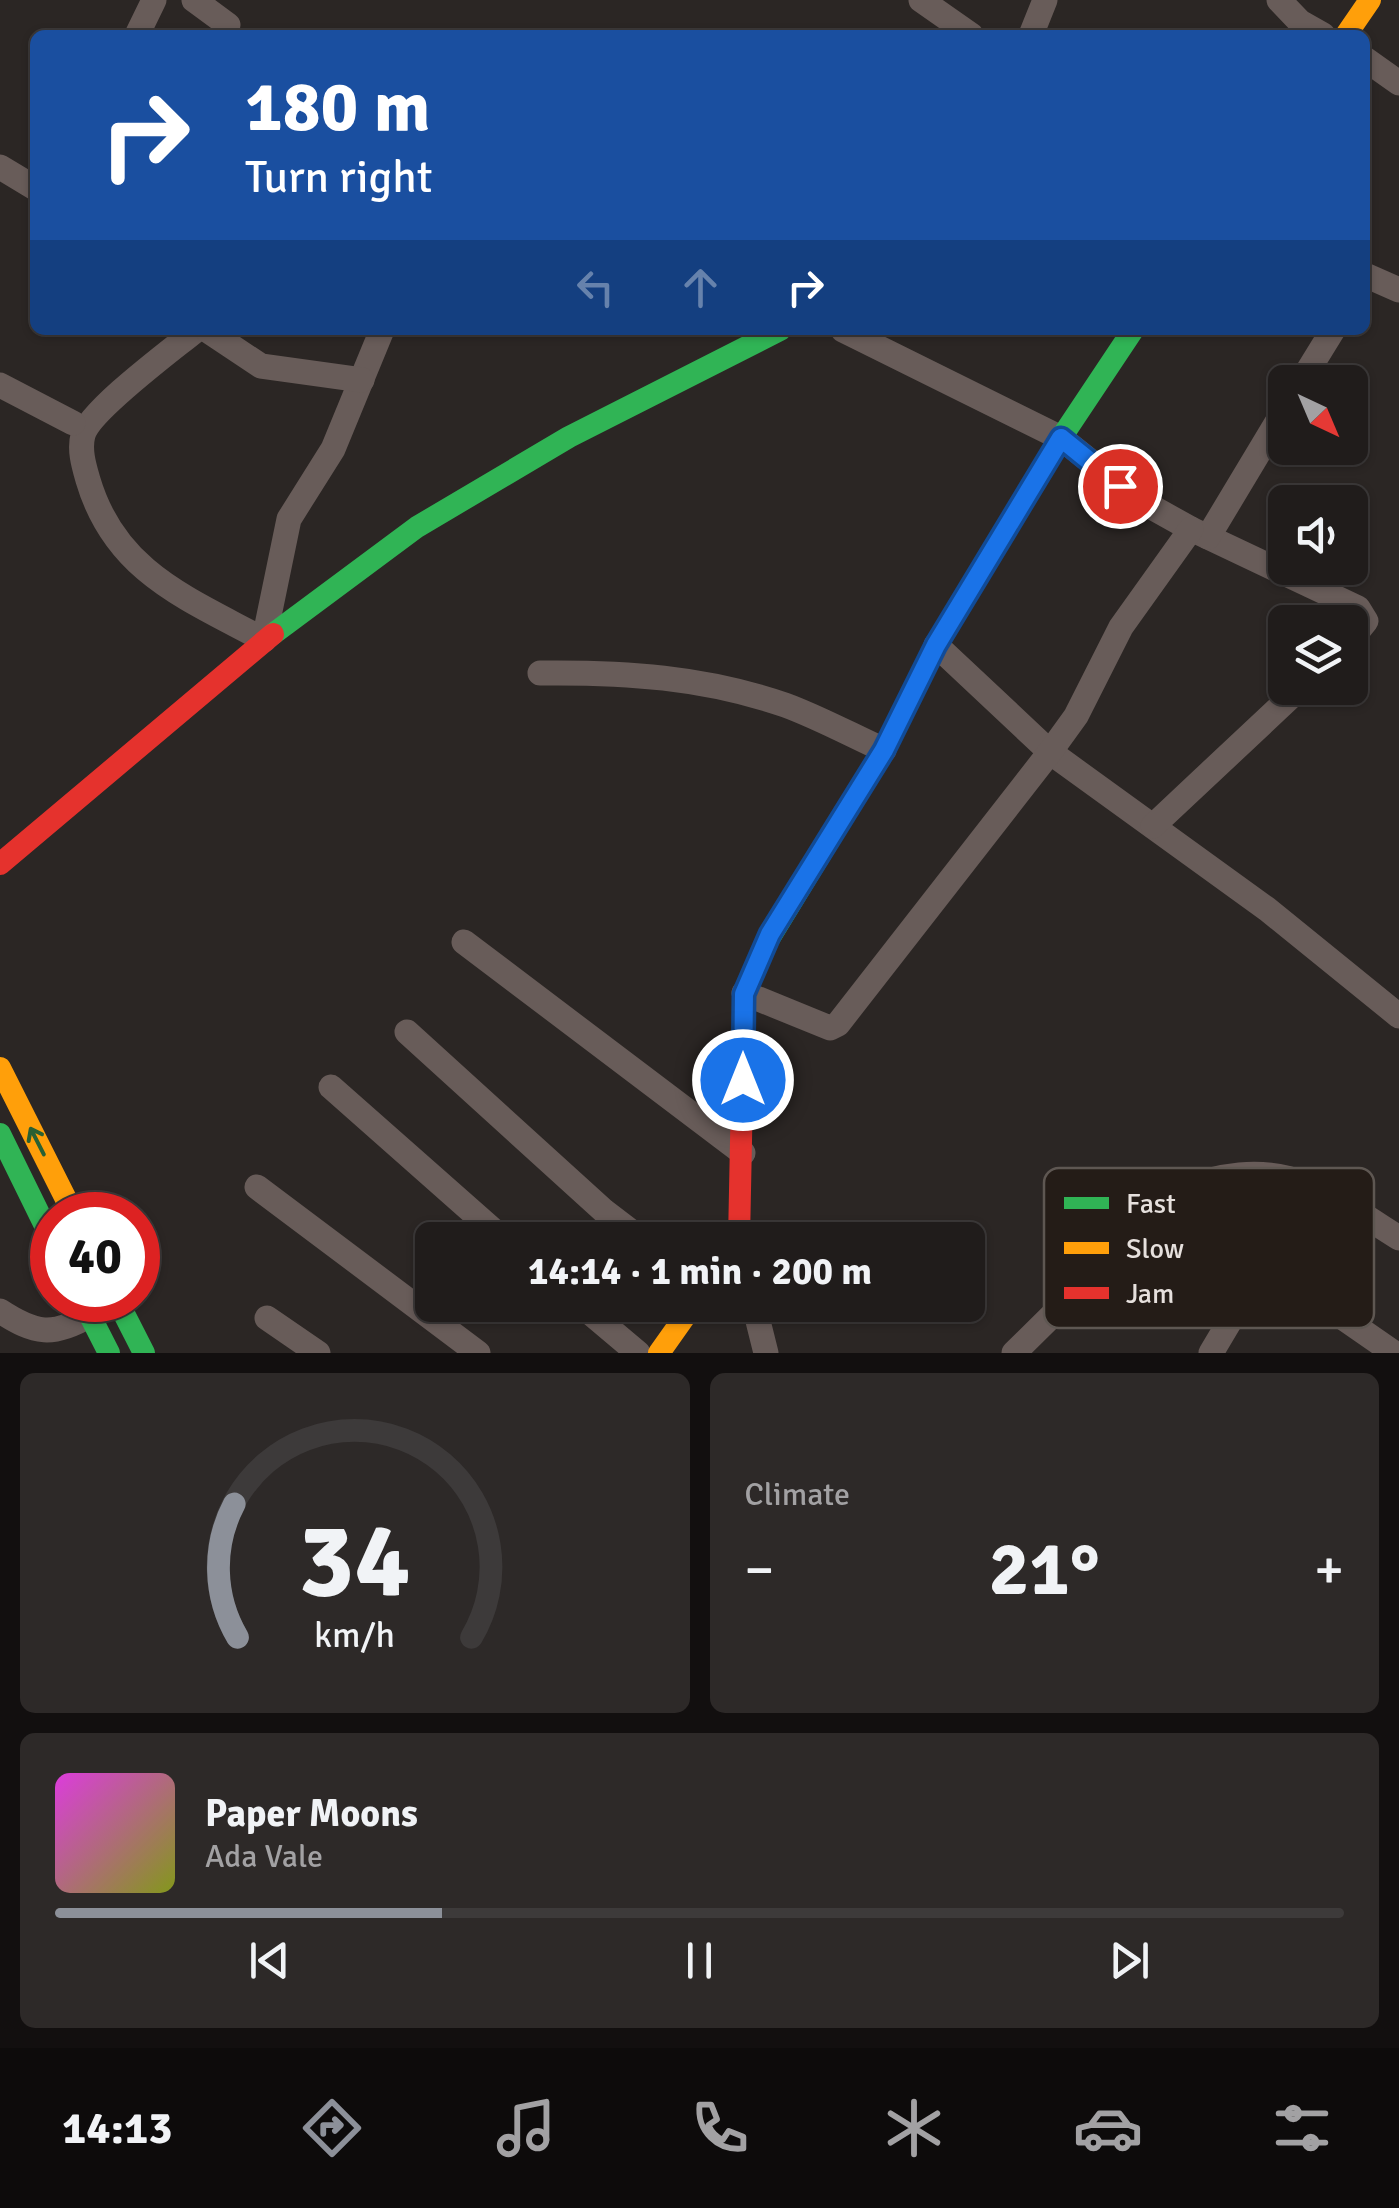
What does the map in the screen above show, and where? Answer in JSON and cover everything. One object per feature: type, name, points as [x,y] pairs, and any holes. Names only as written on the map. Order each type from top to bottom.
[{"type":"street","points":[[139,30],[154,0]]},
{"type":"street","points":[[194,0],[228,25]]},
{"type":"street","points":[[920,0],[964,30]]},
{"type":"street","points":[[1033,30],[1045,0]]},
{"type":"street","points":[[1279,0],[1300,22],[1314,30]]},
{"type":"street","points":[[1349,30],[1370,0]]},
{"type":"street","points":[[1370,63],[1399,83]]},
{"type":"street","points":[[0,167],[30,185]]},
{"type":"street","points":[[1370,278],[1398,289]]},
{"type":"street","points":[[190,335],[101,410],[83,433],[82,459],[93,496],[128,557],[164,585],[264,640]]},
{"type":"street","points":[[214,335],[260,366],[362,380]]},
{"type":"street","points":[[264,640],[289,520],[332,449],[380,335]]},
{"type":"street","points":[[0,864],[264,640],[417,527],[569,436],[770,335]]},
{"type":"street","points":[[853,335],[1061,438],[1139,500],[1199,533],[1352,605]]},
{"type":"street","points":[[740,1222],[744,994],[770,934],[884,750],[936,645],[1061,438],[1130,335]]},
{"type":"street","points":[[1311,365],[1330,335]]},
{"type":"street","points":[[0,384],[72,423]]},
{"type":"street","points":[[744,994],[834,1027],[1050,752],[1076,716],[1121,627],[1199,533],[1268,434]]},
{"type":"street","points":[[936,645],[1050,752],[1267,909],[1399,1016]]},
{"type":"street","points":[[540,672],[629,672],[718,686],[787,706],[884,750]]},
{"type":"street","points":[[1153,826],[1282,705]]},
{"type":"street","points":[[464,942],[744,1153]]},
{"type":"street","points":[[407,1032],[618,1222]]},
{"type":"street","points":[[0,1068],[62,1192]]},
{"type":"street","points":[[331,1087],[484,1222]]},
{"type":"street","points":[[0,1134],[30,1195]]},
{"type":"street","points":[[257,1187],[478,1353]]},
{"type":"street","points":[[1374,1222],[1399,1238]]},
{"type":"street","points":[[0,1312],[46,1332],[75,1322]]},
{"type":"street","points":[[267,1318],[318,1353]]},
{"type":"street","points":[[93,1322],[109,1353]]},
{"type":"street","points":[[128,1322],[144,1353]]},
{"type":"street","points":[[601,1322],[638,1353]]},
{"type":"street","points":[[659,1353],[681,1322]]},
{"type":"street","points":[[758,1322],[766,1353]]},
{"type":"street","points":[[1014,1353],[1044,1323]]},
{"type":"street","points":[[1212,1353],[1228,1328]]},
{"type":"street","points":[[1358,1328],[1394,1353]]},
{"type":"traffic: fast","points":[[273,634],[417,527],[569,437],[770,335]]},
{"type":"traffic: fast","points":[[764,947],[884,750],[936,645],[1061,438],[1130,335]]},
{"type":"traffic: fast","points":[[0,1134],[30,1195]]},
{"type":"traffic: fast","points":[[93,1322],[109,1353]]},
{"type":"traffic: fast","points":[[128,1322],[144,1353]]},
{"type":"traffic: slow","points":[[1349,30],[1370,0]]},
{"type":"traffic: slow","points":[[0,1068],[62,1192]]},
{"type":"traffic: slow","points":[[659,1353],[681,1322]]},
{"type":"traffic: jam","points":[[0,864],[273,634]]},
{"type":"traffic: jam","points":[[739,1222],[744,993],[764,947]]},
{"type":"route","points":[[743,1080],[744,994],[770,934],[884,750],[936,645],[1061,438],[1120,486]]}]
